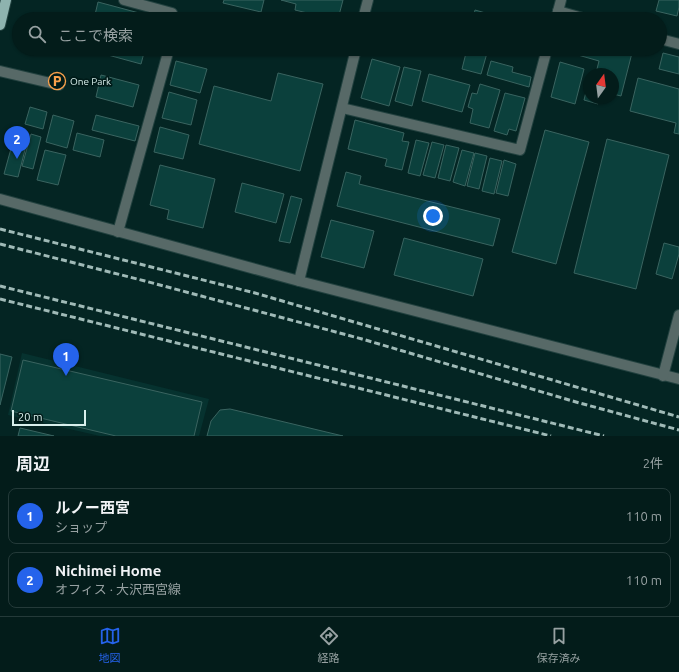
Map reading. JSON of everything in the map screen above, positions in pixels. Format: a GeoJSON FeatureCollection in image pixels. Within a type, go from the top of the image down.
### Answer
{"type":"FeatureCollection","features":[{"type":"Feature","properties":{"kind":"main road"},"geometry":{"type":"LineString","coordinates":[[0,25],[6,0]]}},
{"type":"Feature","properties":{"kind":"street"},"geometry":{"type":"LineString","coordinates":[[124,0],[168,12]]}},
{"type":"Feature","properties":{"kind":"street"},"geometry":{"type":"LineString","coordinates":[[365,12],[368,0]]}},
{"type":"Feature","properties":{"kind":"street"},"geometry":{"type":"LineString","coordinates":[[558,12],[561,0]]}},
{"type":"Feature","properties":{"kind":"street"},"geometry":{"type":"LineString","coordinates":[[667,41],[679,44]]}},
{"type":"Feature","properties":{"kind":"street"},"geometry":{"type":"LineString","coordinates":[[118,232],[166,56]]}},
{"type":"Feature","properties":{"kind":"street"},"geometry":{"type":"LineString","coordinates":[[300,281],[354,56]]}},
{"type":"Feature","properties":{"kind":"street"},"geometry":{"type":"LineString","coordinates":[[342,108],[520,150],[546,56]]}},
{"type":"Feature","properties":{"kind":"street"},"geometry":{"type":"LineString","coordinates":[[0,71],[58,85]]}},
{"type":"Feature","properties":{"kind":"street"},"geometry":{"type":"LineString","coordinates":[[0,199],[300,281],[679,379]]}},
{"type":"Feature","properties":{"kind":"street"},"geometry":{"type":"LineString","coordinates":[[664,376],[679,315]]}},
{"type":"Feature","properties":{"kind":"shaded area"},"geometry":{"type":"Polygon","coordinates":[[[22,353],[209,399],[199,436],[100,436],[8,415],[22,353]]]}},
{"type":"Feature","properties":{"kind":"building"},"geometry":{"type":"Polygon","coordinates":[[[224,0],[264,0],[261,12],[223,3],[224,0]]]}},
{"type":"Feature","properties":{"kind":"building"},"geometry":{"type":"Polygon","coordinates":[[[281,0],[343,0],[340,12],[303,12],[295,10],[296,4],[281,0]]]}},
{"type":"Feature","properties":{"kind":"building"},"geometry":{"type":"Polygon","coordinates":[[[659,0],[679,0],[677,16],[667,14],[667,12],[656,11],[659,0]]]}},
{"type":"Feature","properties":{"kind":"building"},"geometry":{"type":"Polygon","coordinates":[[[98,2],[135,12],[96,12],[98,2]]]}},
{"type":"Feature","properties":{"kind":"building"},"geometry":{"type":"Polygon","coordinates":[[[667,54],[679,57],[679,74],[659,69],[662,56],[667,56],[667,54]]]}},
{"type":"Feature","properties":{"kind":"building"},"geometry":{"type":"Polygon","coordinates":[[[112,56],[143,56],[141,64],[112,56]]]}},
{"type":"Feature","properties":{"kind":"building"},"geometry":{"type":"Polygon","coordinates":[[[465,56],[486,56],[481,74],[462,69],[465,56]]]}},
{"type":"Feature","properties":{"kind":"building"},"geometry":{"type":"Polygon","coordinates":[[[582,56],[631,56],[621,96],[619,96],[619,68],[597,68],[599,61],[582,56]]]}},
{"type":"Feature","properties":{"kind":"building"},"geometry":{"type":"Polygon","coordinates":[[[372,59],[400,67],[389,106],[361,98],[372,59]]]}},
{"type":"Feature","properties":{"kind":"building"},"geometry":{"type":"Polygon","coordinates":[[[176,61],[207,69],[200,93],[170,85],[176,61]]]}},
{"type":"Feature","properties":{"kind":"building"},"geometry":{"type":"Polygon","coordinates":[[[491,61],[513,67],[512,72],[531,77],[529,87],[487,75],[491,61]]]}},
{"type":"Feature","properties":{"kind":"building"},"geometry":{"type":"Polygon","coordinates":[[[560,62],[583,69],[575,104],[551,97],[560,62]]]}},
{"type":"Feature","properties":{"kind":"building"},"geometry":{"type":"Polygon","coordinates":[[[404,67],[421,71],[412,106],[395,101],[404,67]]]}},
{"type":"Feature","properties":{"kind":"building"},"geometry":{"type":"Polygon","coordinates":[[[278,73],[323,84],[300,171],[199,144],[214,86],[271,101],[278,73]]]}},
{"type":"Feature","properties":{"kind":"building"},"geometry":{"type":"Polygon","coordinates":[[[429,74],[470,85],[462,112],[422,101],[429,74]]]}},
{"type":"Feature","properties":{"kind":"building"},"geometry":{"type":"Polygon","coordinates":[[[101,75],[139,85],[133,107],[96,97],[101,75]]]}},
{"type":"Feature","properties":{"kind":"building"},"geometry":{"type":"Polygon","coordinates":[[[638,78],[679,89],[679,134],[674,133],[676,123],[630,111],[638,78]]]}},
{"type":"Feature","properties":{"kind":"building"},"geometry":{"type":"Polygon","coordinates":[[[480,84],[500,90],[489,128],[470,123],[473,109],[468,107],[472,93],[477,94],[480,84]]]}},
{"type":"Feature","properties":{"kind":"building"},"geometry":{"type":"Polygon","coordinates":[[[169,92],[197,100],[191,125],[162,118],[169,92]]]}},
{"type":"Feature","properties":{"kind":"building"},"geometry":{"type":"Polygon","coordinates":[[[505,93],[525,98],[516,131],[509,129],[507,135],[494,131],[505,93]]]}},
{"type":"Feature","properties":{"kind":"building"},"geometry":{"type":"Polygon","coordinates":[[[30,107],[47,112],[43,129],[25,124],[30,107]]]}},
{"type":"Feature","properties":{"kind":"building"},"geometry":{"type":"Polygon","coordinates":[[[53,115],[74,121],[67,148],[46,142],[53,115]]]}},
{"type":"Feature","properties":{"kind":"building"},"geometry":{"type":"Polygon","coordinates":[[[96,115],[139,126],[135,141],[92,130],[96,115]]]}},
{"type":"Feature","properties":{"kind":"building"},"geometry":{"type":"Polygon","coordinates":[[[355,120],[404,133],[402,141],[409,142],[402,170],[385,166],[387,159],[348,149],[355,120]]]}},
{"type":"Feature","properties":{"kind":"building"},"geometry":{"type":"Polygon","coordinates":[[[160,127],[189,135],[183,159],[154,152],[160,127]]]}},
{"type":"Feature","properties":{"kind":"building"},"geometry":{"type":"Polygon","coordinates":[[[545,130],[589,142],[556,264],[512,252],[545,130]]]}},
{"type":"Feature","properties":{"kind":"building"},"geometry":{"type":"Polygon","coordinates":[[[77,133],[104,140],[100,157],[73,150],[77,133]]]}},
{"type":"Feature","properties":{"kind":"building"},"geometry":{"type":"Polygon","coordinates":[[[15,134],[28,138],[18,177],[4,174],[15,134]]]}},
{"type":"Feature","properties":{"kind":"building"},"geometry":{"type":"Polygon","coordinates":[[[31,134],[41,137],[33,169],[22,166],[31,134]]]}},
{"type":"Feature","properties":{"kind":"building"},"geometry":{"type":"Polygon","coordinates":[[[607,139],[669,155],[636,289],[574,273],[607,139]]]}},
{"type":"Feature","properties":{"kind":"building"},"geometry":{"type":"Polygon","coordinates":[[[416,140],[429,143],[420,176],[408,173],[416,140]]]}},
{"type":"Feature","properties":{"kind":"building"},"geometry":{"type":"Polygon","coordinates":[[[432,142],[444,145],[435,178],[423,175],[432,142]]]}},
{"type":"Feature","properties":{"kind":"building"},"geometry":{"type":"Polygon","coordinates":[[[446,145],[459,148],[450,181],[438,178],[446,145]]]}},
{"type":"Feature","properties":{"kind":"building"},"geometry":{"type":"Polygon","coordinates":[[[45,150],[66,155],[58,185],[37,180],[45,150]]]}},
{"type":"Feature","properties":{"kind":"building"},"geometry":{"type":"Polygon","coordinates":[[[462,150],[474,153],[465,186],[453,182],[462,150]]]}},
{"type":"Feature","properties":{"kind":"building"},"geometry":{"type":"Polygon","coordinates":[[[475,153],[487,156],[479,189],[467,186],[475,153]]]}},
{"type":"Feature","properties":{"kind":"building"},"geometry":{"type":"Polygon","coordinates":[[[490,158],[502,161],[494,194],[482,191],[490,158]]]}},
{"type":"Feature","properties":{"kind":"building"},"geometry":{"type":"Polygon","coordinates":[[[504,160],[516,164],[508,196],[496,193],[504,160]]]}},
{"type":"Feature","properties":{"kind":"building"},"geometry":{"type":"Polygon","coordinates":[[[160,165],[215,179],[203,228],[167,219],[169,210],[150,205],[160,165]]]}},
{"type":"Feature","properties":{"kind":"building"},"geometry":{"type":"Polygon","coordinates":[[[346,172],[361,176],[359,184],[500,219],[493,246],[337,206],[346,172]]]}},
{"type":"Feature","properties":{"kind":"building"},"geometry":{"type":"Polygon","coordinates":[[[242,183],[284,194],[276,223],[235,212],[242,183]]]}},
{"type":"Feature","properties":{"kind":"building"},"geometry":{"type":"Polygon","coordinates":[[[291,196],[302,199],[290,243],[279,241],[291,196]]]}},
{"type":"Feature","properties":{"kind":"building"},"geometry":{"type":"Polygon","coordinates":[[[331,220],[374,231],[364,268],[321,257],[331,220]]]}},
{"type":"Feature","properties":{"kind":"building"},"geometry":{"type":"Polygon","coordinates":[[[404,238],[483,259],[473,296],[394,275],[404,238]]]}},
{"type":"Feature","properties":{"kind":"building"},"geometry":{"type":"Polygon","coordinates":[[[664,243],[679,247],[679,254],[672,279],[656,274],[664,243]]]}},
{"type":"Feature","properties":{"kind":"building"},"geometry":{"type":"Polygon","coordinates":[[[0,354],[12,357],[0,405],[0,354]]]}},
{"type":"Feature","properties":{"kind":"building"},"geometry":{"type":"Polygon","coordinates":[[[23,360],[202,402],[194,436],[116,436],[11,411],[23,360]]]}},
{"type":"Feature","properties":{"kind":"building"},"geometry":{"type":"Polygon","coordinates":[[[230,409],[343,436],[207,436],[211,421],[220,410],[230,409]]]}},
{"type":"Feature","properties":{"kind":"building"},"geometry":{"type":"Polygon","coordinates":[[[20,428],[54,436],[18,436],[20,428]]]}},
{"type":"Feature","properties":{"kind":"railway"},"geometry":{"type":"LineString","coordinates":[[0,229],[255,293],[679,417]]}},
{"type":"Feature","properties":{"kind":"railway"},"geometry":{"type":"LineString","coordinates":[[0,244],[362,339],[576,402],[679,430]]}},
{"type":"Feature","properties":{"kind":"railway"},"geometry":{"type":"LineString","coordinates":[[0,286],[604,436]]}},
{"type":"Feature","properties":{"kind":"railway"},"geometry":{"type":"LineString","coordinates":[[0,299],[551,436]]}},
{"type":"Feature","properties":{"kind":"place","name":"One Park"},"geometry":{"type":"Point","coordinates":[57,81]}},
{"type":"Feature","properties":{"kind":"place","name":"Nichimei Home"},"geometry":{"type":"Point","coordinates":[17,159]}},
{"type":"Feature","properties":{"kind":"place","name":"ルノー西宮"},"geometry":{"type":"Point","coordinates":[66,376]}}]}
